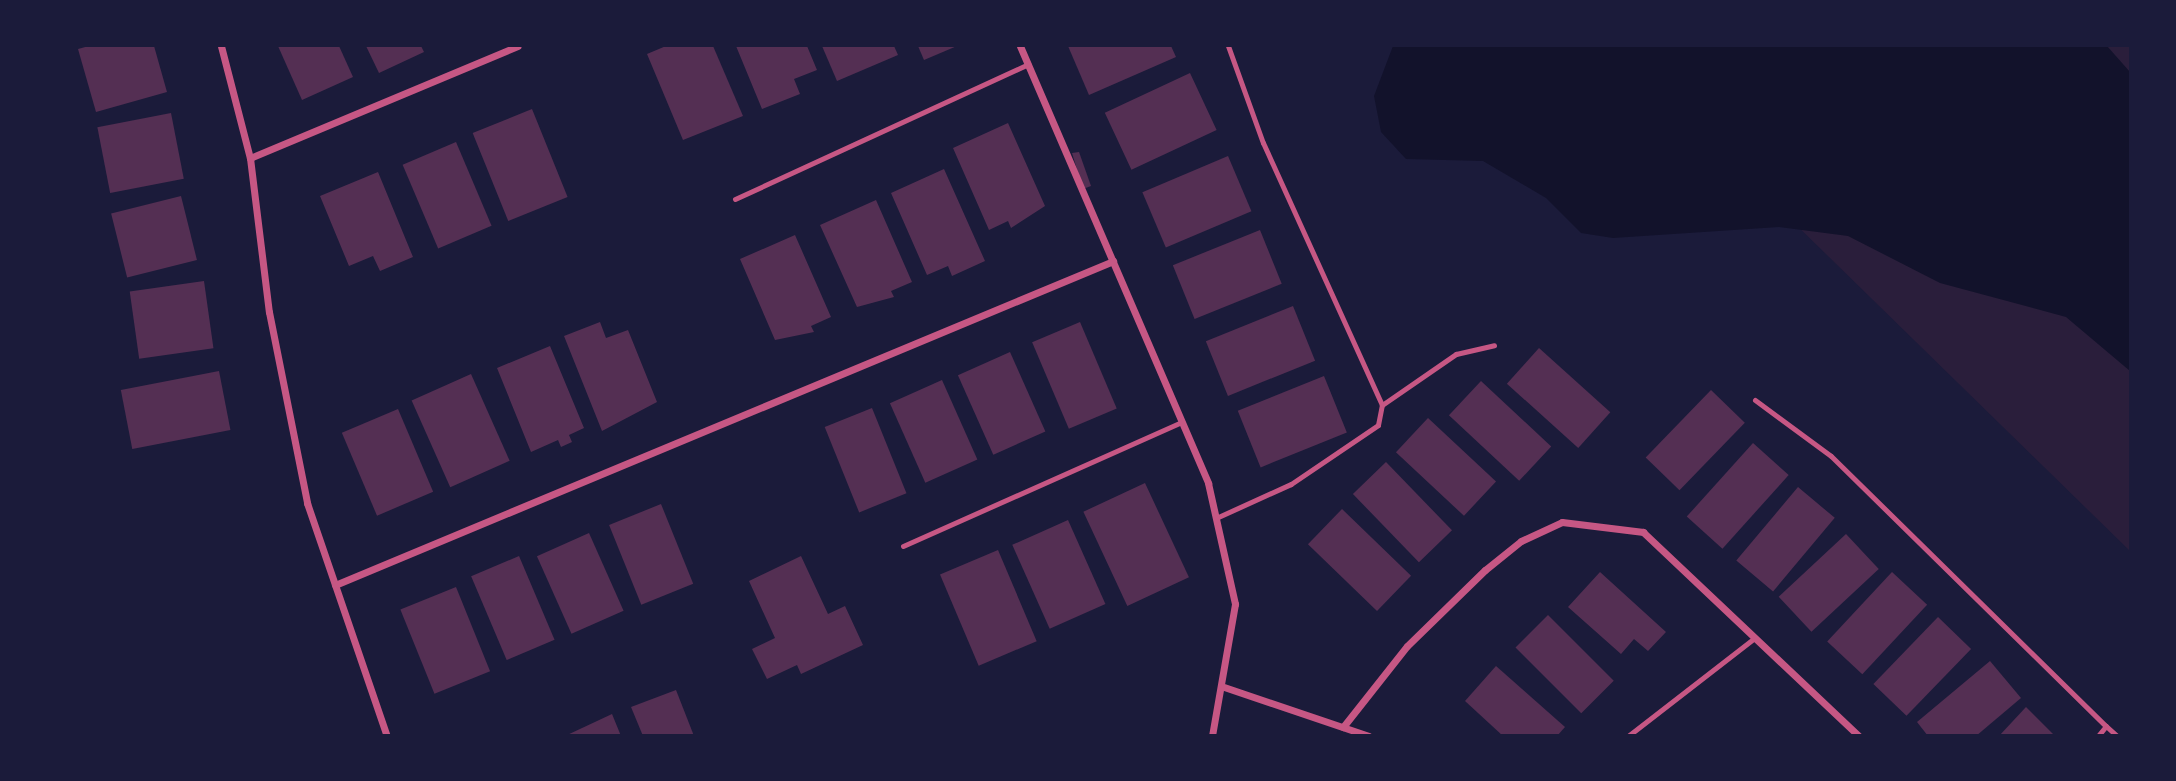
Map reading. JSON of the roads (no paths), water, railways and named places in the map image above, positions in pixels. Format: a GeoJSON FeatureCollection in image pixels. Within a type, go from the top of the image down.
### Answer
{"type":"FeatureCollection","features":[{"type":"Feature","properties":{"kind":"street"},"geometry":{"type":"LineString","coordinates":[[221,46],[250,158],[269,312],[307,503],[387,736]]}},
{"type":"Feature","properties":{"kind":"street"},"geometry":{"type":"LineString","coordinates":[[250,158],[518,46]]}},
{"type":"Feature","properties":{"kind":"street"},"geometry":{"type":"LineString","coordinates":[[1020,46],[1182,422],[1216,518],[1235,604],[1224,687],[1212,736]]}},
{"type":"Feature","properties":{"kind":"street"},"geometry":{"type":"LineString","coordinates":[[335,585],[1113,261]]}},
{"type":"Feature","properties":{"kind":"street"},"geometry":{"type":"LineString","coordinates":[[1343,731],[1407,646],[1485,570],[1521,541],[1562,522],[1643,532],[1753,639],[1859,736]]}},
{"type":"Feature","properties":{"kind":"street"},"geometry":{"type":"LineString","coordinates":[[1224,687],[1343,731],[1369,736]]}},
{"type":"Feature","properties":{"kind":"lane"},"geometry":{"type":"LineString","coordinates":[[1216,518],[1291,484],[1378,425],[1382,405],[1263,143],[1228,46]]}},
{"type":"Feature","properties":{"kind":"lane"},"geometry":{"type":"LineString","coordinates":[[735,199],[1028,64]]}},
{"type":"Feature","properties":{"kind":"lane"},"geometry":{"type":"LineString","coordinates":[[1382,405],[1456,354],[1494,345]]}},
{"type":"Feature","properties":{"kind":"lane"},"geometry":{"type":"LineString","coordinates":[[1755,400],[1831,456],[2117,736]]}},
{"type":"Feature","properties":{"kind":"lane"},"geometry":{"type":"LineString","coordinates":[[903,547],[1182,422]]}},
{"type":"Feature","properties":{"kind":"lane"},"geometry":{"type":"LineString","coordinates":[[1628,736],[1753,639]]}},
{"type":"Feature","properties":{"kind":"lane"},"geometry":{"type":"LineString","coordinates":[[2098,736],[2106,726]]}}]}
